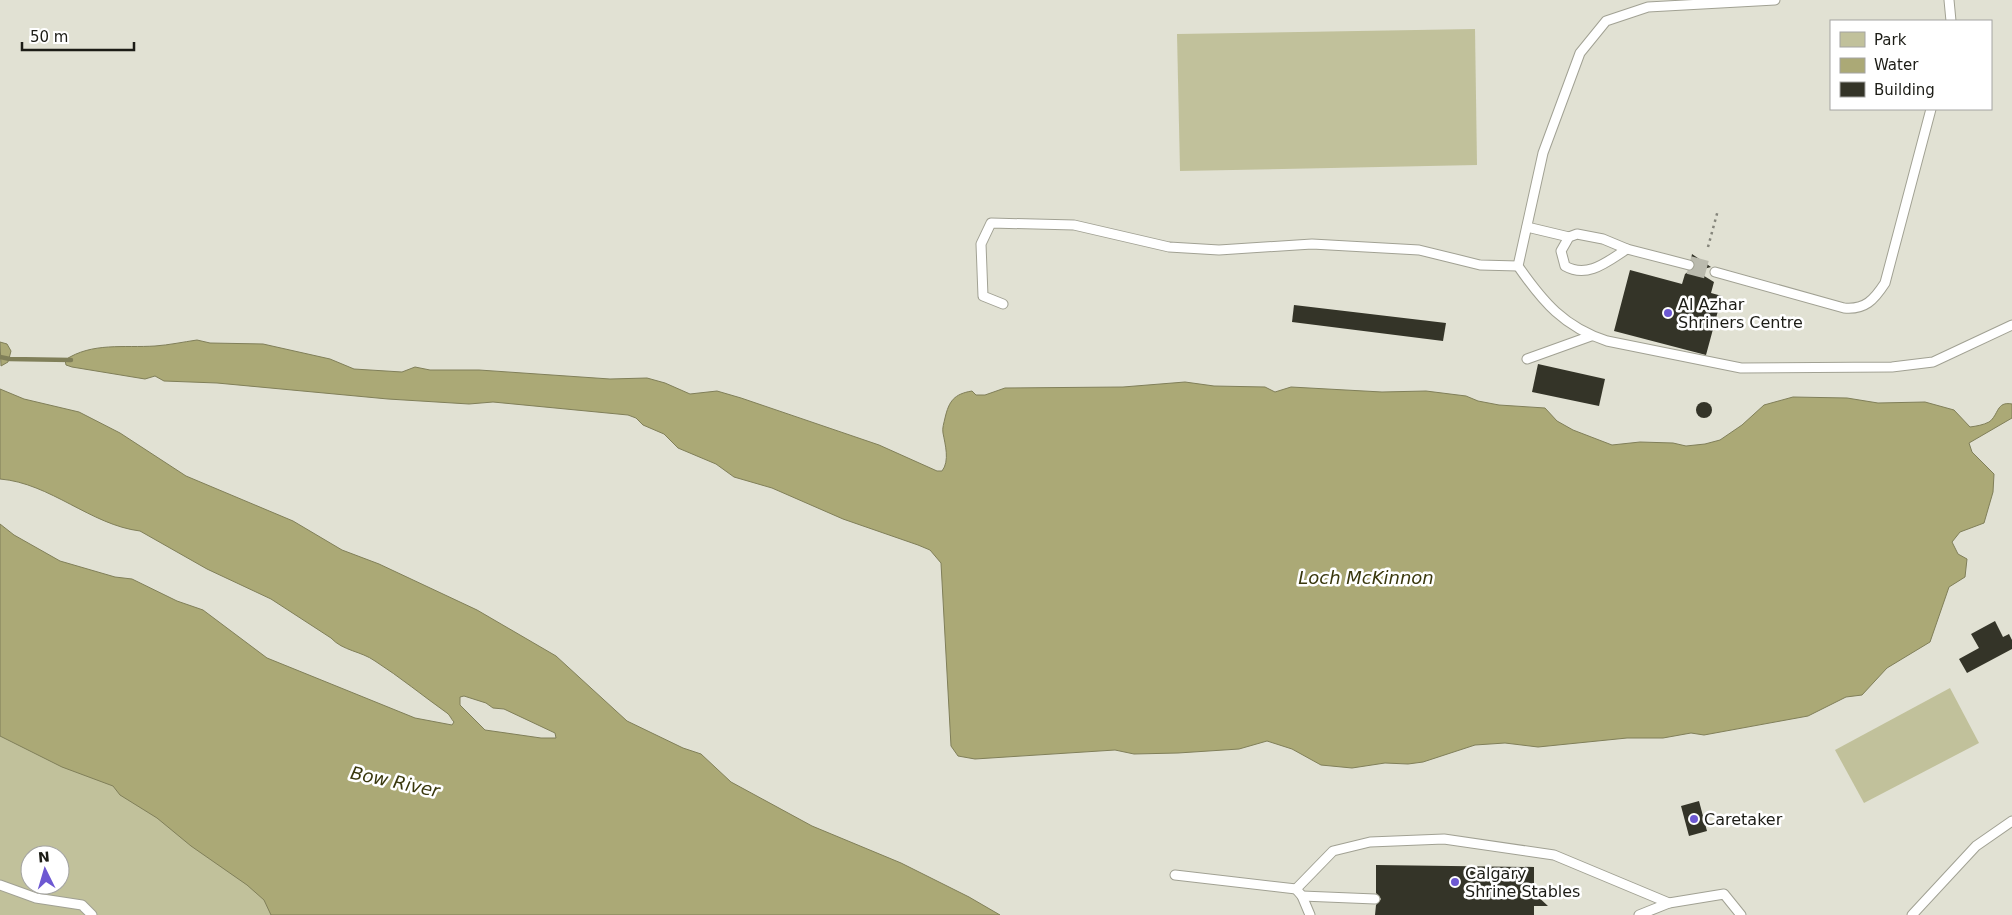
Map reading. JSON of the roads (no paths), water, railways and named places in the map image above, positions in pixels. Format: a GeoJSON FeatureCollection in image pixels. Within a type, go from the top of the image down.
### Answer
{"type":"FeatureCollection","features":[{"type":"Feature","properties":{"kind":"lane"},"geometry":{"type":"LineString","coordinates":[[1775,0],[1648,7],[1606,22],[1580,53],[1543,153],[1518,266],[1540,297],[1564,320],[1591,336],[1607,341],[1742,368],[1841,369],[1933,362],[2012,325]]}},
{"type":"Feature","properties":{"kind":"lane"},"geometry":{"type":"LineString","coordinates":[[1949,0],[1951,20]]}},
{"type":"Feature","properties":{"kind":"lane"},"geometry":{"type":"LineString","coordinates":[[1714,272],[1844,308],[1859,307],[1874,300],[1884,283],[1931,110]]}},
{"type":"Feature","properties":{"kind":"lane"},"geometry":{"type":"LineString","coordinates":[[1003,304],[983,296],[981,244],[991,223],[1074,225],[1168,247],[1219,250],[1312,244],[1418,250],[1480,265],[1518,266]]}},
{"type":"Feature","properties":{"kind":"lane"},"geometry":{"type":"LineString","coordinates":[[1527,227],[1569,237],[1586,234],[1626,249],[1689,265]]}},
{"type":"Feature","properties":{"kind":"lane"},"geometry":{"type":"LineString","coordinates":[[1569,237],[1561,251],[1562,259],[1565,266],[1579,271],[1596,268],[1626,249]]}},
{"type":"Feature","properties":{"kind":"lane"},"geometry":{"type":"LineString","coordinates":[[1527,358],[1591,336]]}},
{"type":"Feature","properties":{"kind":"lane"},"geometry":{"type":"LineString","coordinates":[[1912,915],[1976,846],[2012,820]]}},
{"type":"Feature","properties":{"kind":"lane"},"geometry":{"type":"LineString","coordinates":[[1299,892],[1333,851],[1370,842],[1444,839],[1554,855],[1669,903]]}},
{"type":"Feature","properties":{"kind":"lane"},"geometry":{"type":"LineString","coordinates":[[1175,875],[1299,892],[1375,898]]}},
{"type":"Feature","properties":{"kind":"lane"},"geometry":{"type":"LineString","coordinates":[[0,885],[36,898],[82,905],[92,915]]}},
{"type":"Feature","properties":{"kind":"lane"},"geometry":{"type":"LineString","coordinates":[[1299,892],[1310,915]]}},
{"type":"Feature","properties":{"kind":"lane"},"geometry":{"type":"LineString","coordinates":[[1639,915],[1669,903],[1724,894],[1741,915]]}},
{"type":"Feature","properties":{"kind":"water","name":"Loch McKinnon"},"geometry":{"type":"Polygon","coordinates":[[[197,340],[210,343],[263,344],[330,359],[354,369],[402,372],[415,367],[430,370],[479,370],[610,379],[647,378],[665,383],[690,394],[717,391],[741,398],[879,445],[937,471],[942,471],[946,462],[943,427],[948,407],[953,399],[966,392],[972,391],[976,395],[985,395],[1005,388],[1123,387],[1185,382],[1214,386],[1265,387],[1275,392],[1291,387],[1382,392],[1426,391],[1466,396],[1478,401],[1499,405],[1545,408],[1557,421],[1573,430],[1612,445],[1640,442],[1673,443],[1686,446],[1705,444],[1720,440],[1742,425],[1764,405],[1793,397],[1847,398],[1878,403],[1925,402],[1954,410],[1970,427],[1989,422],[2000,407],[2012,404],[2012,418],[1969,443],[1972,452],[1994,474],[1993,492],[1984,523],[1960,532],[1952,542],[1958,554],[1967,559],[1965,577],[1949,587],[1930,642],[1887,668],[1862,695],[1846,697],[1808,716],[1704,735],[1691,733],[1663,738],[1627,738],[1538,747],[1505,743],[1475,745],[1423,762],[1408,764],[1385,763],[1352,768],[1321,765],[1292,749],[1267,741],[1239,749],[1178,753],[1134,754],[1115,750],[975,759],[958,756],[951,746],[941,563],[930,550],[843,519],[772,488],[734,477],[716,464],[678,448],[664,434],[643,425],[636,418],[628,415],[493,402],[469,404],[388,399],[217,383],[164,381],[155,376],[145,379],[72,367],[66,365],[65,360],[75,354],[97,348],[155,346],[197,340]]]}},
{"type":"Feature","properties":{"kind":"water"},"geometry":{"type":"Polygon","coordinates":[[[0,342],[7,344],[11,351],[8,362],[1,366],[0,342]]]}},
{"type":"Feature","properties":{"kind":"water","name":"Bow River"},"geometry":{"type":"Polygon","coordinates":[[[0,389],[24,399],[79,412],[120,433],[186,476],[293,521],[342,550],[379,564],[477,610],[556,656],[627,721],[683,748],[701,754],[731,782],[812,826],[901,863],[969,897],[1000,915],[271,915],[264,900],[247,885],[191,846],[157,818],[120,795],[113,786],[62,767],[0,736],[0,524],[14,535],[60,561],[115,577],[132,579],[177,601],[203,610],[267,658],[415,718],[452,725],[454,722],[447,713],[384,667],[370,658],[341,646],[271,599],[207,569],[140,531],[104,521],[36,488],[0,479],[0,389]],[[464,696],[460,697],[460,705],[485,730],[541,738],[556,738],[555,733],[504,709],[493,708],[486,703],[464,696]]]}},
{"type":"Feature","properties":{"kind":"waterway"},"geometry":{"type":"LineString","coordinates":[[0,357],[10,359],[71,360]]}},
{"type":"Feature","properties":{"kind":"tunnel"},"geometry":{"type":"LineString","coordinates":[[1689,265],[1715,272]]}},
{"type":"Feature","properties":{"kind":"place","name":"Al Azhar Shriners Centre"},"geometry":{"type":"Point","coordinates":[1668,313]}},
{"type":"Feature","properties":{"kind":"place","name":"Caretaker"},"geometry":{"type":"Point","coordinates":[1694,819]}},
{"type":"Feature","properties":{"kind":"place","name":"Calgary Shrine Stables"},"geometry":{"type":"Point","coordinates":[1455,882]}}]}
